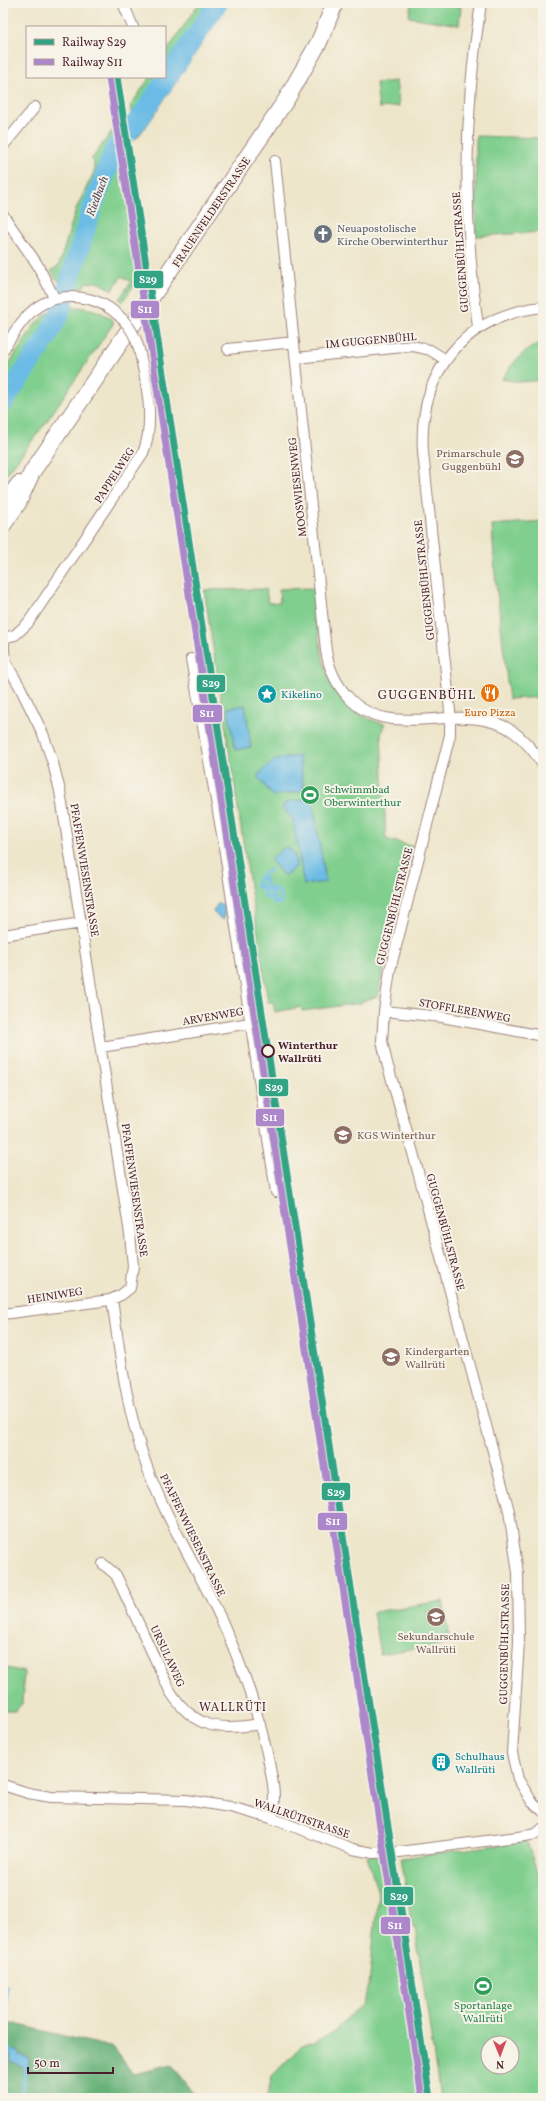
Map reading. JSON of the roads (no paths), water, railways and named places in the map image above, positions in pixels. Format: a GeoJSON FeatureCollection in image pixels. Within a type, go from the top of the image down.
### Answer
{"type":"FeatureCollection","features":[{"type":"Feature","properties":{"kind":"main road","name":"FRAUENFELDERSTRASSE"},"geometry":{"type":"LineString","coordinates":[[3,525],[18,503],[32,472],[286,100],[319,42],[335,3]]}},
{"type":"Feature","properties":{"kind":"main road","name":"FRAUENFELDERSTRASSE"},"geometry":{"type":"LineString","coordinates":[[3,505],[19,484],[32,472]]}},
{"type":"Feature","properties":{"kind":"street"},"geometry":{"type":"LineString","coordinates":[[123,3],[133,26]]}},
{"type":"Feature","properties":{"kind":"street","name":"GUGGENBÜHLSTRASSE"},"geometry":{"type":"LineString","coordinates":[[481,3],[472,64],[468,156],[468,221],[478,327],[458,345],[446,360],[433,382],[428,397],[422,433],[450,718],[449,744],[390,970],[382,1035],[386,1063],[456,1314],[511,1522],[518,1573],[519,1642],[512,1753],[518,1779],[524,1791],[543,1811]]}},
{"type":"Feature","properties":{"kind":"street"},"geometry":{"type":"LineString","coordinates":[[3,146],[35,107]]}},
{"type":"Feature","properties":{"kind":"street","name":"MOOSWIESENWEG"},"geometry":{"type":"LineString","coordinates":[[275,161],[326,651],[331,672],[351,701],[363,710],[377,716],[403,720],[450,718],[485,720],[503,726],[523,740],[543,765]]}},
{"type":"Feature","properties":{"kind":"street"},"geometry":{"type":"LineString","coordinates":[[3,215],[37,264],[58,298]]}},
{"type":"Feature","properties":{"kind":"street","name":"PAPPELWEG"},"geometry":{"type":"LineString","coordinates":[[3,350],[31,311],[43,303],[58,298],[75,297],[97,301],[117,314],[133,333],[140,354],[149,423],[147,443],[143,453],[28,623],[15,635],[4,638]]}},
{"type":"Feature","properties":{"kind":"street"},"geometry":{"type":"LineString","coordinates":[[478,327],[491,320],[510,313],[543,307]]}},
{"type":"Feature","properties":{"kind":"street"},"geometry":{"type":"LineString","coordinates":[[228,349],[294,342]]}},
{"type":"Feature","properties":{"kind":"street","name":"IM GUGGENBÜHL"},"geometry":{"type":"LineString","coordinates":[[296,358],[413,346],[430,350],[446,360]]}},
{"type":"Feature","properties":{"kind":"street"},"geometry":{"type":"LineString","coordinates":[[3,494],[19,484]]}},
{"type":"Feature","properties":{"kind":"street","name":"PFAFFENWIESENSTRASSE"},"geometry":{"type":"LineString","coordinates":[[4,638],[4,659],[35,716],[53,763],[62,803],[82,923],[133,1258],[133,1278],[130,1288],[122,1295],[112,1299],[128,1398],[146,1463],[170,1521],[208,1592],[231,1640],[248,1684],[260,1724],[275,1801],[271,1818]]}},
{"type":"Feature","properties":{"kind":"street","name":"ARVENWEG"},"geometry":{"type":"LineString","coordinates":[[101,1047],[250,1023],[223,840],[191,659]]}},
{"type":"Feature","properties":{"kind":"street"},"geometry":{"type":"LineString","coordinates":[[3,935],[82,923]]}},
{"type":"Feature","properties":{"kind":"street","name":"STOFFLERENWEG"},"geometry":{"type":"LineString","coordinates":[[384,1011],[442,1017],[543,1036]]}},
{"type":"Feature","properties":{"kind":"street"},"geometry":{"type":"LineString","coordinates":[[250,1023],[276,1192]]}},
{"type":"Feature","properties":{"kind":"street","name":"HEINIWEG"},"geometry":{"type":"LineString","coordinates":[[3,1314],[112,1299]]}},
{"type":"Feature","properties":{"kind":"street","name":"URSULAWEG"},"geometry":{"type":"LineString","coordinates":[[103,1564],[116,1575],[170,1691],[183,1708],[198,1719],[214,1726],[226,1728],[260,1724]]}},
{"type":"Feature","properties":{"kind":"street","name":"WALLRÜTISTRASSE"},"geometry":{"type":"LineString","coordinates":[[3,1785],[28,1794],[52,1797],[186,1800],[230,1807],[271,1818],[348,1847],[379,1853],[525,1836],[536,1834],[543,1828]]}},
{"type":"Feature","properties":{"kind":"water"},"geometry":{"type":"Polygon","coordinates":[[[245,705],[251,747],[235,750],[228,708],[245,705]]]}},
{"type":"Feature","properties":{"kind":"water"},"geometry":{"type":"Polygon","coordinates":[[[299,756],[304,791],[273,796],[257,776],[275,760],[299,756]]]}},
{"type":"Feature","properties":{"kind":"water"},"geometry":{"type":"Polygon","coordinates":[[[312,798],[326,882],[304,885],[293,820],[282,807],[287,802],[312,798]]]}},
{"type":"Feature","properties":{"kind":"water"},"geometry":{"type":"Polygon","coordinates":[[[287,846],[295,855],[296,867],[284,876],[270,859],[287,846]]]}},
{"type":"Feature","properties":{"kind":"water"},"geometry":{"type":"Polygon","coordinates":[[[218,903],[225,905],[224,919],[221,919],[213,912],[218,903]]]}},
{"type":"Feature","properties":{"kind":"water"},"geometry":{"type":"Polygon","coordinates":[[[13,2051],[17,2051],[19,2055],[29,2058],[28,2068],[12,2062],[11,2054],[13,2051]]]}},
{"type":"Feature","properties":{"kind":"waterway","name":"Riedbach"},"geometry":{"type":"LineString","coordinates":[[3,403],[48,336],[59,315],[91,211],[114,151],[123,137],[140,118],[218,3]]}},
{"type":"Feature","properties":{"kind":"waterway"},"geometry":{"type":"LineString","coordinates":[[270,870],[261,876],[260,877],[259,879],[258,881],[261,887],[265,887],[266,887],[274,890],[273,896],[272,897],[267,898],[264,894],[264,890],[265,888],[265,886],[266,882],[264,878],[259,877],[256,885],[259,888],[262,889],[264,889],[266,889],[268,889],[270,891],[272,896],[274,903],[276,904],[281,902],[281,896],[277,889]]}},
{"type":"Feature","properties":{"kind":"waterway"},"geometry":{"type":"LineString","coordinates":[[6,1986],[7,2047],[15,2056]]}},
{"type":"Feature","properties":{"kind":"waterway"},"geometry":{"type":"LineString","coordinates":[[21,2098],[26,2068],[24,2065]]}},
{"type":"Feature","properties":{"kind":"rail line","name":"S11"},"geometry":{"type":"LineString","coordinates":[[109,78],[422,2098]]}},
{"type":"Feature","properties":{"kind":"rail line","name":"S29"},"geometry":{"type":"LineString","coordinates":[[117,78],[430,2098]]}},
{"type":"Feature","properties":{"kind":"place","name":"Neuapostolische Kirche Oberwinterthur"},"geometry":{"type":"Point","coordinates":[323,234]}},
{"type":"Feature","properties":{"kind":"place","name":"Primarschule Guggenbühl"},"geometry":{"type":"Point","coordinates":[515,459]}},
{"type":"Feature","properties":{"kind":"place","name":"Euro Pizza"},"geometry":{"type":"Point","coordinates":[490,693]}},
{"type":"Feature","properties":{"kind":"place","name":"Kikelino"},"geometry":{"type":"Point","coordinates":[267,694]}},
{"type":"Feature","properties":{"kind":"place","name":"Schwimmbad Oberwinterthur"},"geometry":{"type":"Point","coordinates":[310,795]}},
{"type":"Feature","properties":{"kind":"place","name":"Winterthur Wallrüti"},"geometry":{"type":"Point","coordinates":[268,1051]}},
{"type":"Feature","properties":{"kind":"place","name":"KGS Winterthur"},"geometry":{"type":"Point","coordinates":[343,1135]}},
{"type":"Feature","properties":{"kind":"place","name":"Kindergarten Wallrüti"},"geometry":{"type":"Point","coordinates":[391,1357]}},
{"type":"Feature","properties":{"kind":"place","name":"Sekundarschule Wallrüti"},"geometry":{"type":"Point","coordinates":[436,1617]}},
{"type":"Feature","properties":{"kind":"place","name":"Schulhaus Wallrüti"},"geometry":{"type":"Point","coordinates":[441,1762]}},
{"type":"Feature","properties":{"kind":"place","name":"Sportanlage Wallrüti"},"geometry":{"type":"Point","coordinates":[483,1986]}},
{"type":"Feature","properties":{"kind":"district","name":"GUGGENBÜHL"},"geometry":{"type":"Point","coordinates":[427,694]}},
{"type":"Feature","properties":{"kind":"district","name":"WALLRÜTI"},"geometry":{"type":"Point","coordinates":[233,1707]}}]}
